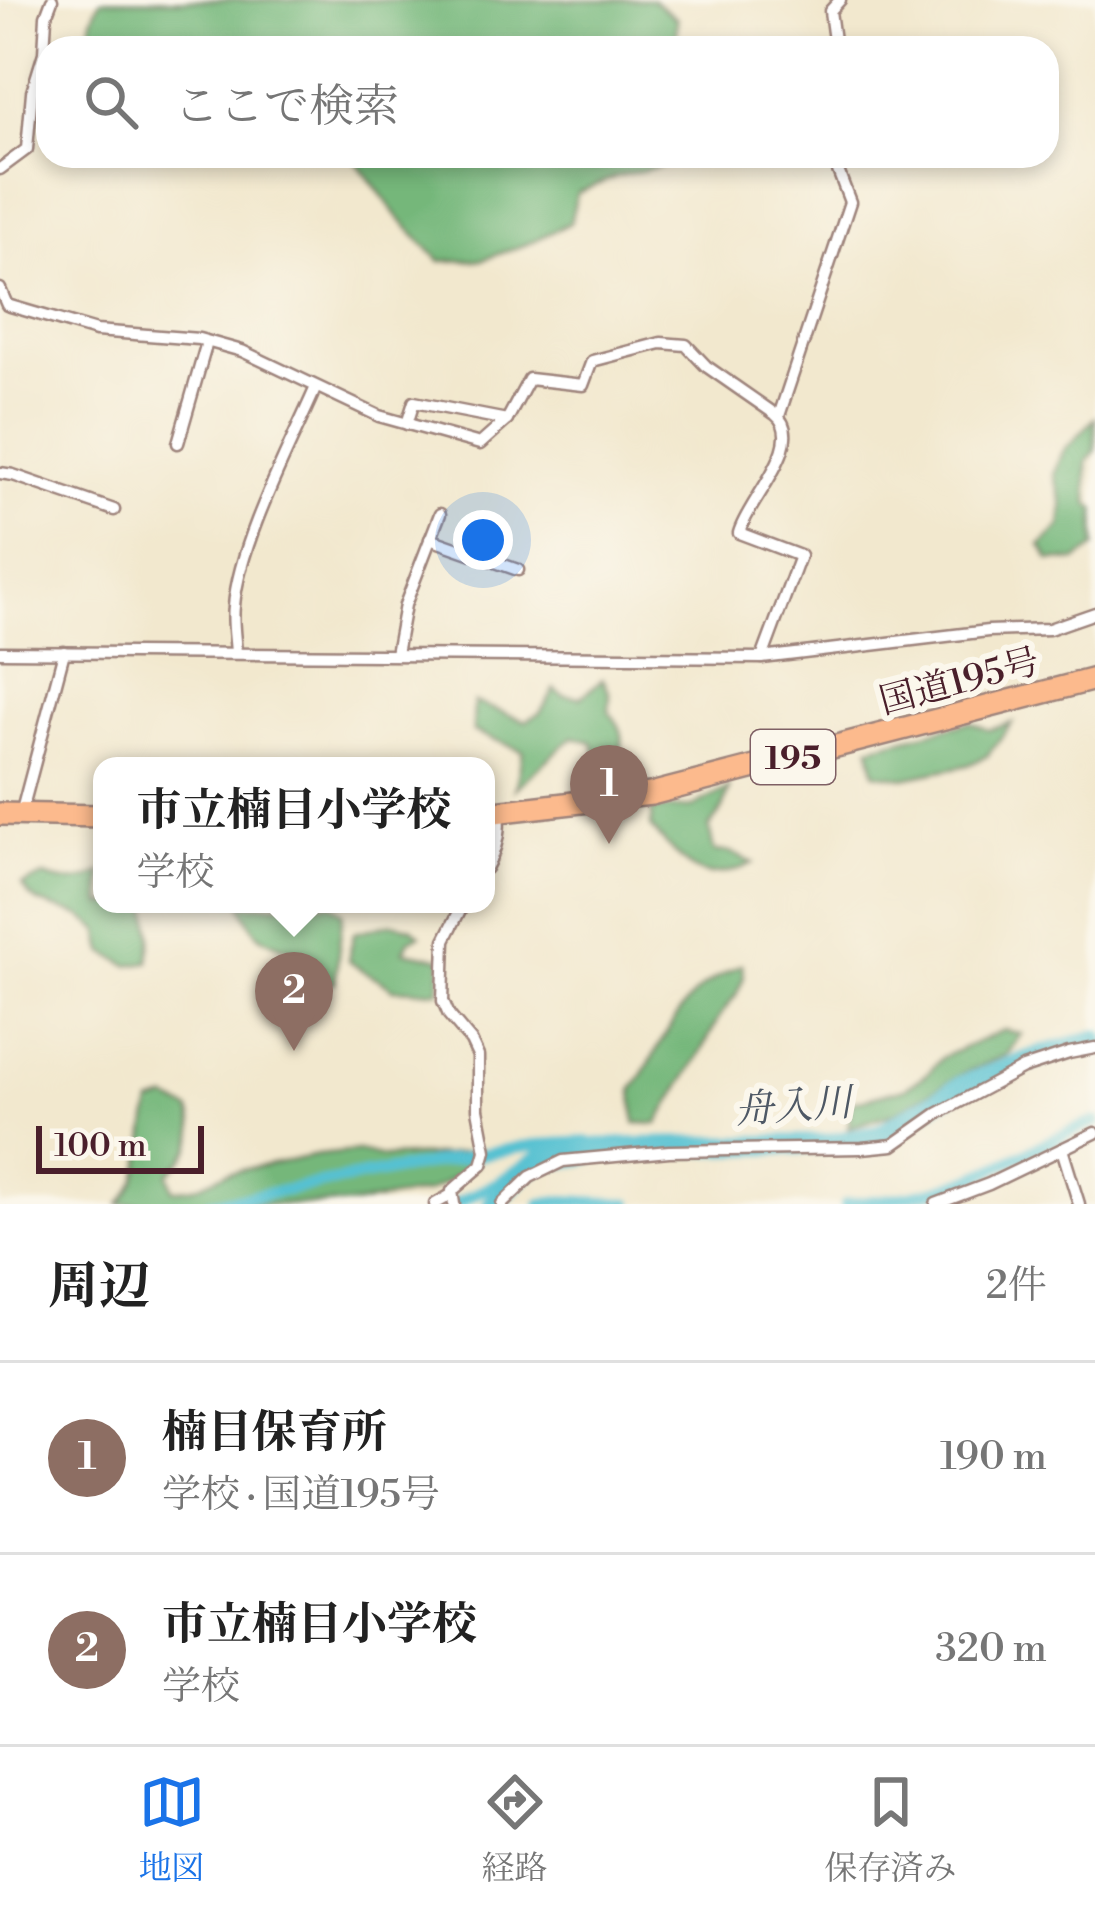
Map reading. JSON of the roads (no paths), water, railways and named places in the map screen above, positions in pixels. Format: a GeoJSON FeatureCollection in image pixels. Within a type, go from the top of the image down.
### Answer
{"type":"FeatureCollection","features":[{"type":"Feature","properties":{"kind":"highway","name":"国道195号"},"geometry":{"type":"LineString","coordinates":[[495,812],[651,794],[1095,679]]}},
{"type":"Feature","properties":{"kind":"highway"},"geometry":{"type":"LineString","coordinates":[[11,814],[93,817]]}},
{"type":"Feature","properties":{"kind":"street"},"geometry":{"type":"LineString","coordinates":[[45,36],[52,0]]}},
{"type":"Feature","properties":{"kind":"street"},"geometry":{"type":"LineString","coordinates":[[833,36],[830,11],[840,0]]}},
{"type":"Feature","properties":{"kind":"street"},"geometry":{"type":"LineString","coordinates":[[0,169],[27,148],[36,79]]}},
{"type":"Feature","properties":{"kind":"street"},"geometry":{"type":"LineString","coordinates":[[778,416],[850,202],[837,168]]}},
{"type":"Feature","properties":{"kind":"street"},"geometry":{"type":"LineString","coordinates":[[0,289],[7,304],[96,331],[242,350],[379,416],[480,444],[507,421],[529,380],[584,385],[592,361],[661,343],[686,345],[706,366],[784,421],[787,443],[744,517],[740,533],[800,556],[762,658]]}},
{"type":"Feature","properties":{"kind":"street"},"geometry":{"type":"LineString","coordinates":[[178,443],[207,342]]}},
{"type":"Feature","properties":{"kind":"street"},"geometry":{"type":"LineString","coordinates":[[236,652],[234,606],[241,568],[316,387]]}},
{"type":"Feature","properties":{"kind":"street"},"geometry":{"type":"LineString","coordinates":[[406,424],[414,402],[507,421]]}},
{"type":"Feature","properties":{"kind":"street"},"geometry":{"type":"LineString","coordinates":[[0,472],[114,510]]}},
{"type":"Feature","properties":{"kind":"street"},"geometry":{"type":"LineString","coordinates":[[396,654],[405,605],[440,514]]}},
{"type":"Feature","properties":{"kind":"street"},"geometry":{"type":"LineString","coordinates":[[430,539],[518,570]]}},
{"type":"Feature","properties":{"kind":"street"},"geometry":{"type":"LineString","coordinates":[[0,652],[762,658],[988,631],[1049,629],[1095,613]]}},
{"type":"Feature","properties":{"kind":"street"},"geometry":{"type":"LineString","coordinates":[[11,814],[64,652]]}},
{"type":"Feature","properties":{"kind":"street"},"geometry":{"type":"LineString","coordinates":[[435,1204],[452,1200],[457,1185],[485,1156],[478,1057],[443,1001],[445,940],[459,913]]}},
{"type":"Feature","properties":{"kind":"street"},"geometry":{"type":"LineString","coordinates":[[502,1204],[530,1177],[563,1161],[669,1151],[893,1144],[937,1114],[1023,1068],[1095,1048]]}},
{"type":"Feature","properties":{"kind":"street"},"geometry":{"type":"LineString","coordinates":[[936,1204],[1095,1133]]}},
{"type":"Feature","properties":{"kind":"street"},"geometry":{"type":"LineString","coordinates":[[1062,1149],[1078,1204]]}},
{"type":"Feature","properties":{"kind":"waterway","name":"舟入川"},"geometry":{"type":"LineString","coordinates":[[493,1204],[539,1163],[597,1148],[827,1144],[880,1134],[963,1085],[1095,1040]]}},
{"type":"Feature","properties":{"kind":"waterway"},"geometry":{"type":"LineString","coordinates":[[846,1204],[960,1183],[1095,1122]]}},
{"type":"Feature","properties":{"kind":"waterway"},"geometry":{"type":"LineString","coordinates":[[209,1204],[534,1145],[587,1142],[597,1148]]}},
{"type":"Feature","properties":{"kind":"waterway"},"geometry":{"type":"LineString","coordinates":[[455,1204],[542,1154],[566,1151]]}},
{"type":"Feature","properties":{"kind":"waterway"},"geometry":{"type":"LineString","coordinates":[[541,1204],[629,1204]]}},
{"type":"Feature","properties":{"kind":"place","name":"楠目保育所"},"geometry":{"type":"Point","coordinates":[609,844]}},
{"type":"Feature","properties":{"kind":"place","name":"市立楠目小学校"},"geometry":{"type":"Point","coordinates":[294,1051]}}]}
